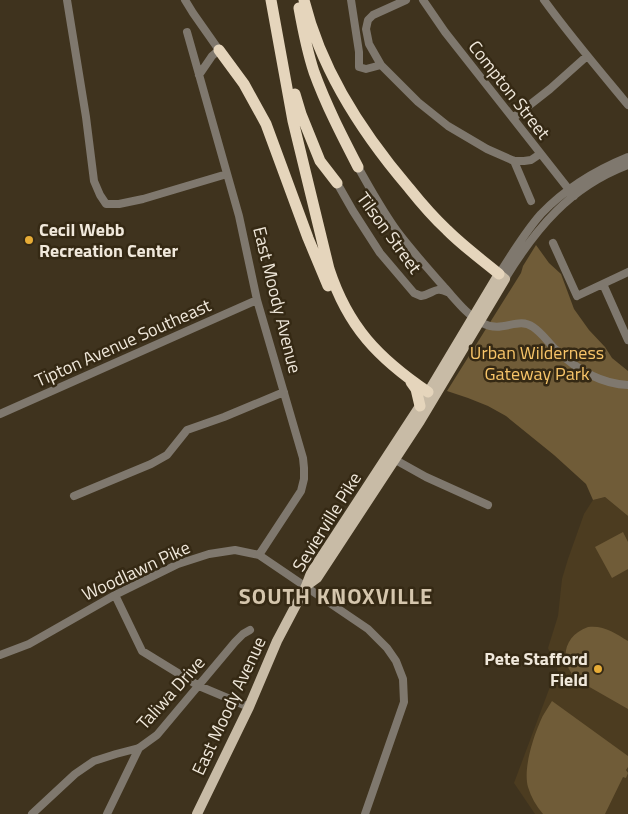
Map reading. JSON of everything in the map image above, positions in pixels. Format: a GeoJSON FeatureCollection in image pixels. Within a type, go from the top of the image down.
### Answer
{"type":"FeatureCollection","features":[{"type":"Feature","properties":{"kind":"highway"},"geometry":{"type":"LineString","coordinates":[[271,0],[293,121],[325,251],[336,288],[349,316]]}},
{"type":"Feature","properties":{"kind":"highway"},"geometry":{"type":"LineString","coordinates":[[298,0],[306,45],[313,70],[330,111],[358,167]]}},
{"type":"Feature","properties":{"kind":"highway"},"geometry":{"type":"LineString","coordinates":[[304,0],[312,29],[331,73],[374,145],[434,218],[502,277]]}},
{"type":"Feature","properties":{"kind":"highway"},"geometry":{"type":"LineString","coordinates":[[274,15],[303,122],[320,161],[337,183]]}},
{"type":"Feature","properties":{"kind":"highway"},"geometry":{"type":"LineString","coordinates":[[218,50],[244,84],[266,124],[320,269],[337,302],[369,343],[392,366],[432,394]]}},
{"type":"Feature","properties":{"kind":"highway"},"geometry":{"type":"LineString","coordinates":[[403,374],[414,385],[420,406]]}},
{"type":"Feature","properties":{"kind":"main road","name":"Sevierville Pike"},"geometry":{"type":"LineString","coordinates":[[306,586],[311,573],[392,458],[453,358],[490,290],[502,277]]}},
{"type":"Feature","properties":{"kind":"main road","name":"Sevierville Pike"},"geometry":{"type":"LineString","coordinates":[[453,358],[488,306],[502,277]]}},
{"type":"Feature","properties":{"kind":"main road","name":"Sevierville Pike"},"geometry":{"type":"LineString","coordinates":[[392,458],[420,406],[432,394]]}},
{"type":"Feature","properties":{"kind":"main road","name":"East Moody Avenue"},"geometry":{"type":"LineString","coordinates":[[197,814],[249,707],[277,641],[306,586]]}},
{"type":"Feature","properties":{"kind":"street"},"geometry":{"type":"LineString","coordinates":[[67,0],[94,180],[100,196],[106,204],[119,204],[143,199],[228,174]]}},
{"type":"Feature","properties":{"kind":"street"},"geometry":{"type":"LineString","coordinates":[[186,0],[192,14],[218,50],[199,76]]}},
{"type":"Feature","properties":{"kind":"street"},"geometry":{"type":"LineString","coordinates":[[351,0],[360,67],[366,68],[381,65]]}},
{"type":"Feature","properties":{"kind":"street"},"geometry":{"type":"LineString","coordinates":[[406,0],[372,15],[368,20],[366,29],[369,44],[381,65],[418,102],[448,126],[487,149],[514,161],[531,160],[540,154]]}},
{"type":"Feature","properties":{"kind":"street","name":"Compton Street"},"geometry":{"type":"LineString","coordinates":[[424,0],[445,32],[571,193]]}},
{"type":"Feature","properties":{"kind":"street"},"geometry":{"type":"LineString","coordinates":[[544,0],[568,34],[628,105]]}},
{"type":"Feature","properties":{"kind":"street","name":"East Moody Avenue"},"geometry":{"type":"LineString","coordinates":[[187,32],[240,216],[257,300],[303,458],[304,480],[297,497],[259,555]]}},
{"type":"Feature","properties":{"kind":"street"},"geometry":{"type":"LineString","coordinates":[[513,118],[550,89],[587,56]]}},
{"type":"Feature","properties":{"kind":"street","name":"Sevierville Pike"},"geometry":{"type":"LineString","coordinates":[[502,277],[528,229],[542,213],[605,168],[628,158]]}},
{"type":"Feature","properties":{"kind":"street"},"geometry":{"type":"LineString","coordinates":[[514,161],[531,201]]}},
{"type":"Feature","properties":{"kind":"street","name":"Sevierville Pike"},"geometry":{"type":"LineString","coordinates":[[571,193],[628,165]]}},
{"type":"Feature","properties":{"kind":"street","name":"Tilson Street"},"geometry":{"type":"LineString","coordinates":[[358,167],[395,228],[449,293],[470,314],[484,324],[496,328],[519,324],[532,326],[570,363],[588,374],[628,385]]}},
{"type":"Feature","properties":{"kind":"street","name":"Tilson Street"},"geometry":{"type":"LineString","coordinates":[[337,183],[353,212],[380,252],[414,293],[419,296],[430,294],[434,290],[449,293]]}},
{"type":"Feature","properties":{"kind":"street"},"geometry":{"type":"LineString","coordinates":[[553,243],[577,296],[628,272]]}},
{"type":"Feature","properties":{"kind":"street"},"geometry":{"type":"LineString","coordinates":[[434,290],[436,285],[435,276]]}},
{"type":"Feature","properties":{"kind":"street"},"geometry":{"type":"LineString","coordinates":[[603,284],[628,340]]}},
{"type":"Feature","properties":{"kind":"street","name":"Tipton Avenue Southeast"},"geometry":{"type":"LineString","coordinates":[[0,414],[257,300]]}},
{"type":"Feature","properties":{"kind":"street"},"geometry":{"type":"LineString","coordinates":[[74,496],[151,464],[167,455],[187,430],[284,392]]}},
{"type":"Feature","properties":{"kind":"street"},"geometry":{"type":"LineString","coordinates":[[392,458],[426,477],[488,506]]}},
{"type":"Feature","properties":{"kind":"street","name":"Woodlawn Pike"},"geometry":{"type":"LineString","coordinates":[[0,655],[29,644],[115,595],[178,564],[209,554],[235,550],[259,555],[368,629],[387,648],[396,661],[403,679],[404,702],[365,814]]}},
{"type":"Feature","properties":{"kind":"street"},"geometry":{"type":"LineString","coordinates":[[115,595],[142,651],[199,686],[249,707]]}},
{"type":"Feature","properties":{"kind":"street","name":"Taliwa Drive"},"geometry":{"type":"LineString","coordinates":[[32,814],[75,774],[94,761],[139,748],[158,735],[235,642],[250,630]]}},
{"type":"Feature","properties":{"kind":"street"},"geometry":{"type":"LineString","coordinates":[[107,814],[139,748]]}},
{"type":"Feature","properties":{"kind":"shaded area"},"geometry":{"type":"Polygon","coordinates":[[[605,497],[628,516],[628,814],[535,814],[514,783],[551,684],[558,671],[548,648],[558,616],[562,579],[568,559],[584,514],[593,500],[605,497]]]}},
{"type":"Feature","properties":{"kind":"green space","name":"Urban Wilderness Gateway Park"},"geometry":{"type":"Polygon","coordinates":[[[536,245],[549,263],[561,274],[574,309],[589,330],[605,347],[612,358],[628,371],[628,516],[605,497],[593,500],[586,484],[506,416],[488,406],[447,391],[521,273],[523,266],[536,245]]]}},
{"type":"Feature","properties":{"kind":"green space"},"geometry":{"type":"Polygon","coordinates":[[[623,532],[628,542],[628,569],[612,578],[595,547],[623,532]]]}},
{"type":"Feature","properties":{"kind":"green space","name":"Pete Stafford Field"},"geometry":{"type":"Polygon","coordinates":[[[588,627],[604,628],[628,641],[628,709],[579,681],[568,667],[566,651],[568,644],[579,631],[588,627]]]}},
{"type":"Feature","properties":{"kind":"green space"},"geometry":{"type":"Polygon","coordinates":[[[552,701],[628,756],[628,767],[626,770],[628,773],[626,778],[623,777],[605,814],[543,814],[532,798],[527,780],[530,754],[534,736],[541,719],[552,701]]]}},
{"type":"Feature","properties":{"kind":"place","name":"Cecil Webb Recreation Center"},"geometry":{"type":"Point","coordinates":[29,240]}},
{"type":"Feature","properties":{"kind":"place","name":"Pete Stafford Field"},"geometry":{"type":"Point","coordinates":[598,669]}},
{"type":"Feature","properties":{"kind":"district","name":"SOUTH KNOXVILLE"},"geometry":{"type":"Point","coordinates":[336,596]}}]}
